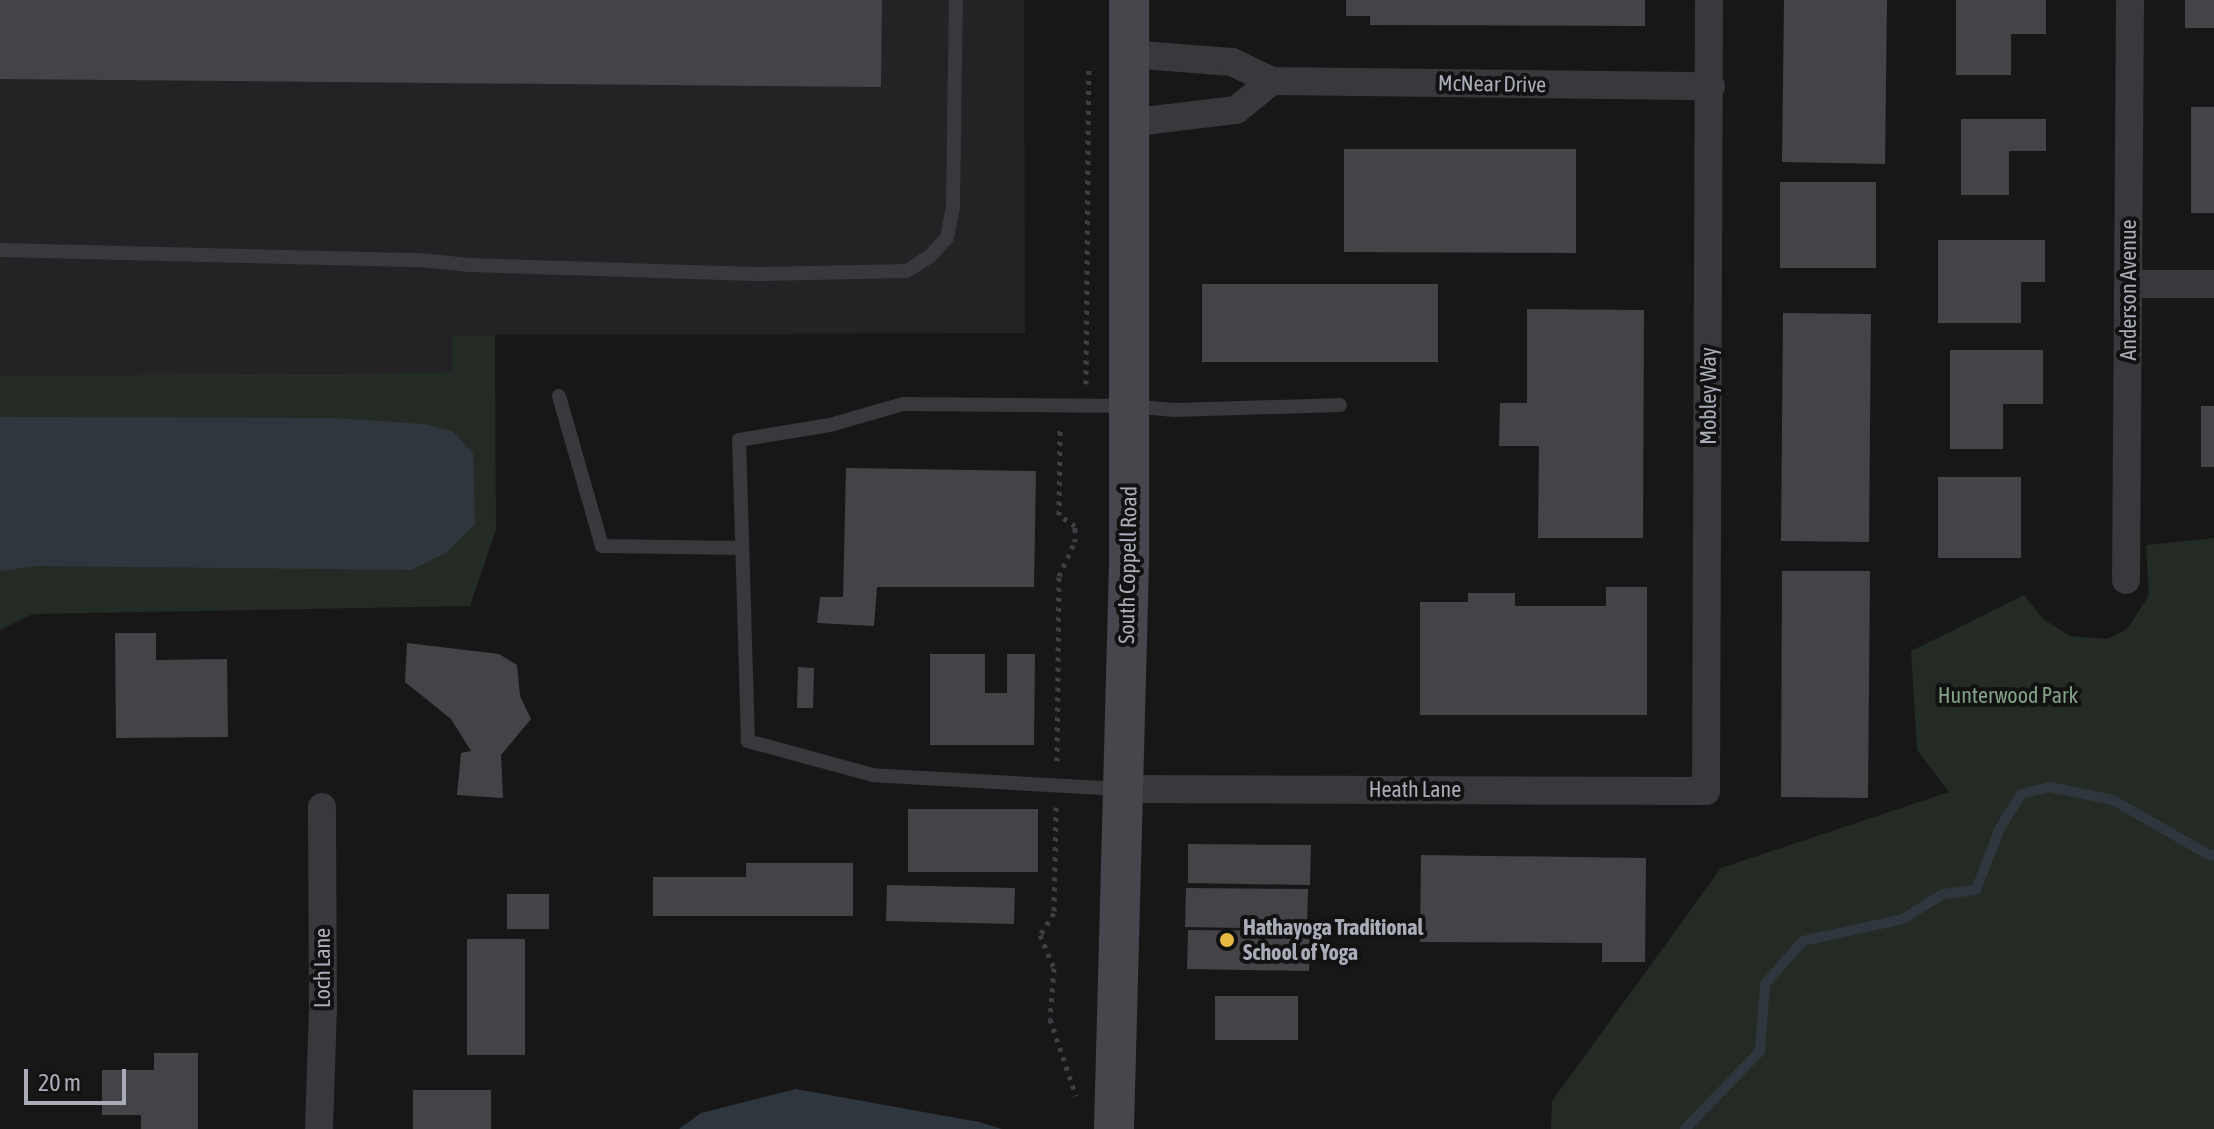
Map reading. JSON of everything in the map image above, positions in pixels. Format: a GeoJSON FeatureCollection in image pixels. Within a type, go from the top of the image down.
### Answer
{"type":"FeatureCollection","features":[{"type":"Feature","properties":{"kind":"street","name":"South Coppell Road"},"geometry":{"type":"LineString","coordinates":[[1114,1129],[1124,789],[1129,406],[1129,0]]}},
{"type":"Feature","properties":{"kind":"street","name":"Mobley Way"},"geometry":{"type":"LineString","coordinates":[[1706,791],[1709,0]]}},
{"type":"Feature","properties":{"kind":"street","name":"Anderson Avenue"},"geometry":{"type":"LineString","coordinates":[[2126,580],[2130,0]]}},
{"type":"Feature","properties":{"kind":"street","name":"McNear Drive"},"geometry":{"type":"LineString","coordinates":[[1128,54],[1232,62],[1272,81],[1711,86]]}},
{"type":"Feature","properties":{"kind":"street"},"geometry":{"type":"LineString","coordinates":[[1128,123],[1236,110],[1272,81]]}},
{"type":"Feature","properties":{"kind":"street"},"geometry":{"type":"LineString","coordinates":[[2130,284],[2214,284]]}},
{"type":"Feature","properties":{"kind":"street","name":"Heath Lane"},"geometry":{"type":"LineString","coordinates":[[1124,789],[1706,791]]}},
{"type":"Feature","properties":{"kind":"street","name":"Loch Lane"},"geometry":{"type":"LineString","coordinates":[[319,1129],[322,807]]}},
{"type":"Feature","properties":{"kind":"lane"},"geometry":{"type":"LineString","coordinates":[[0,250],[421,260],[469,265],[762,274],[907,271],[930,256],[947,238],[953,206],[956,0]]}},
{"type":"Feature","properties":{"kind":"lane"},"geometry":{"type":"LineString","coordinates":[[559,396],[602,546],[742,548]]}},
{"type":"Feature","properties":{"kind":"lane"},"geometry":{"type":"LineString","coordinates":[[1124,789],[873,775],[748,741],[739,440],[830,425],[903,404],[1129,406],[1174,410],[1340,405]]}},
{"type":"Feature","properties":{"kind":"path"},"geometry":{"type":"LineString","coordinates":[[1077,1104],[1073,1081],[1057,1046],[1050,1019],[1054,968],[1040,935],[1054,913],[1059,576],[1075,542],[1075,526],[1059,515],[1060,388],[1086,390],[1089,62]]}},
{"type":"Feature","properties":{"kind":"shaded area"},"geometry":{"type":"Polygon","coordinates":[[[0,0],[1024,0],[1025,333],[453,335],[452,373],[0,375],[0,0]]]}},
{"type":"Feature","properties":{"kind":"shaded area"},"geometry":{"type":"Polygon","coordinates":[[[0,417],[332,418],[424,424],[452,431],[473,453],[475,524],[447,552],[411,570],[35,566],[0,571],[0,417]]]}},
{"type":"Feature","properties":{"kind":"shaded area"},"geometry":{"type":"Polygon","coordinates":[[[796,1089],[979,1122],[1002,1129],[679,1129],[701,1113],[796,1089]]]}},
{"type":"Feature","properties":{"kind":"green space"},"geometry":{"type":"Polygon","coordinates":[[[452,335],[495,335],[496,530],[470,606],[33,614],[0,630],[0,375],[452,373],[452,335]]]}},
{"type":"Feature","properties":{"kind":"green space","name":"Hunterwood Park"},"geometry":{"type":"Polygon","coordinates":[[[2214,538],[2214,1129],[1551,1129],[1552,1101],[1721,868],[1949,792],[1917,750],[1911,651],[2024,595],[2043,619],[2070,636],[2107,639],[2127,629],[2149,595],[2146,545],[2214,538]]]}},
{"type":"Feature","properties":{"kind":"building"},"geometry":{"type":"Polygon","coordinates":[[[0,0],[882,0],[881,87],[0,79],[0,0]]]}},
{"type":"Feature","properties":{"kind":"building"},"geometry":{"type":"Polygon","coordinates":[[[1346,0],[1645,0],[1645,26],[1370,25],[1370,16],[1346,16],[1346,0]]]}},
{"type":"Feature","properties":{"kind":"building"},"geometry":{"type":"Polygon","coordinates":[[[1784,0],[1887,0],[1885,164],[1782,162],[1784,0]]]}},
{"type":"Feature","properties":{"kind":"building"},"geometry":{"type":"Polygon","coordinates":[[[1956,0],[2046,0],[2046,34],[2011,34],[2011,75],[1956,75],[1956,0]]]}},
{"type":"Feature","properties":{"kind":"building"},"geometry":{"type":"Polygon","coordinates":[[[2185,0],[2214,0],[2214,28],[2185,28],[2185,0]]]}},
{"type":"Feature","properties":{"kind":"building"},"geometry":{"type":"Polygon","coordinates":[[[2191,107],[2214,107],[2214,213],[2191,213],[2191,107]]]}},
{"type":"Feature","properties":{"kind":"building"},"geometry":{"type":"Polygon","coordinates":[[[1961,119],[2046,119],[2046,151],[2009,151],[2009,195],[1961,195],[1961,119]]]}},
{"type":"Feature","properties":{"kind":"building"},"geometry":{"type":"Polygon","coordinates":[[[1344,149],[1576,149],[1576,253],[1344,252],[1344,149]]]}},
{"type":"Feature","properties":{"kind":"building"},"geometry":{"type":"Polygon","coordinates":[[[1780,182],[1876,182],[1876,268],[1780,268],[1780,182]]]}},
{"type":"Feature","properties":{"kind":"building"},"geometry":{"type":"Polygon","coordinates":[[[1938,240],[2045,240],[2045,282],[2021,282],[2021,323],[1938,323],[1938,240]]]}},
{"type":"Feature","properties":{"kind":"building"},"geometry":{"type":"Polygon","coordinates":[[[1202,284],[1438,284],[1438,362],[1202,362],[1202,284]]]}},
{"type":"Feature","properties":{"kind":"building"},"geometry":{"type":"Polygon","coordinates":[[[1527,309],[1644,310],[1643,538],[1538,538],[1539,446],[1499,446],[1500,403],[1527,403],[1527,309]]]}},
{"type":"Feature","properties":{"kind":"building"},"geometry":{"type":"Polygon","coordinates":[[[1783,313],[1871,314],[1869,542],[1781,541],[1783,313]]]}},
{"type":"Feature","properties":{"kind":"building"},"geometry":{"type":"Polygon","coordinates":[[[1950,350],[2043,350],[2043,404],[2003,404],[2003,449],[1950,449],[1950,350]]]}},
{"type":"Feature","properties":{"kind":"building"},"geometry":{"type":"Polygon","coordinates":[[[2201,406],[2214,406],[2214,467],[2201,467],[2201,406]]]}},
{"type":"Feature","properties":{"kind":"building"},"geometry":{"type":"Polygon","coordinates":[[[846,468],[1036,471],[1034,587],[877,587],[874,626],[817,623],[820,597],[843,597],[846,468]]]}},
{"type":"Feature","properties":{"kind":"building"},"geometry":{"type":"Polygon","coordinates":[[[1938,477],[2021,477],[2021,558],[1938,558],[1938,477]]]}},
{"type":"Feature","properties":{"kind":"building"},"geometry":{"type":"Polygon","coordinates":[[[1782,571],[1870,571],[1868,798],[1781,797],[1782,571]]]}},
{"type":"Feature","properties":{"kind":"building"},"geometry":{"type":"Polygon","coordinates":[[[1606,587],[1647,587],[1647,715],[1420,715],[1420,602],[1468,602],[1468,593],[1515,593],[1515,606],[1606,606],[1606,587]]]}},
{"type":"Feature","properties":{"kind":"building"},"geometry":{"type":"Polygon","coordinates":[[[115,633],[156,633],[156,660],[227,659],[228,737],[116,738],[115,633]]]}},
{"type":"Feature","properties":{"kind":"building"},"geometry":{"type":"Polygon","coordinates":[[[407,643],[499,654],[517,665],[520,696],[531,719],[501,755],[503,798],[457,795],[461,753],[471,751],[451,719],[405,682],[407,643]]]}},
{"type":"Feature","properties":{"kind":"building"},"geometry":{"type":"Polygon","coordinates":[[[930,654],[985,654],[985,693],[1007,693],[1007,654],[1035,654],[1034,745],[930,745],[930,654]]]}},
{"type":"Feature","properties":{"kind":"building"},"geometry":{"type":"Polygon","coordinates":[[[798,667],[814,668],[813,708],[797,708],[798,667]]]}},
{"type":"Feature","properties":{"kind":"building"},"geometry":{"type":"Polygon","coordinates":[[[908,809],[1038,809],[1038,872],[908,872],[908,809]]]}},
{"type":"Feature","properties":{"kind":"building"},"geometry":{"type":"Polygon","coordinates":[[[1188,844],[1311,845],[1310,885],[1188,883],[1188,844]]]}},
{"type":"Feature","properties":{"kind":"building"},"geometry":{"type":"Polygon","coordinates":[[[1421,855],[1646,858],[1645,962],[1602,962],[1602,943],[1420,942],[1421,855]]]}},
{"type":"Feature","properties":{"kind":"building"},"geometry":{"type":"Polygon","coordinates":[[[746,863],[853,863],[853,916],[653,916],[653,877],[746,877],[746,863]]]}},
{"type":"Feature","properties":{"kind":"building"},"geometry":{"type":"Polygon","coordinates":[[[887,885],[1015,888],[1014,924],[886,921],[887,885]]]}},
{"type":"Feature","properties":{"kind":"building"},"geometry":{"type":"Polygon","coordinates":[[[1186,888],[1308,889],[1307,929],[1185,927],[1186,888]]]}},
{"type":"Feature","properties":{"kind":"building"},"geometry":{"type":"Polygon","coordinates":[[[507,894],[549,894],[549,929],[507,929],[507,894]]]}},
{"type":"Feature","properties":{"kind":"building"},"geometry":{"type":"Polygon","coordinates":[[[1188,930],[1310,931],[1309,971],[1187,969],[1188,930]]]}},
{"type":"Feature","properties":{"kind":"building"},"geometry":{"type":"Polygon","coordinates":[[[467,939],[525,939],[525,1055],[467,1055],[467,939]]]}},
{"type":"Feature","properties":{"kind":"building"},"geometry":{"type":"Polygon","coordinates":[[[1215,996],[1298,996],[1298,1040],[1215,1040],[1215,996]]]}},
{"type":"Feature","properties":{"kind":"building"},"geometry":{"type":"Polygon","coordinates":[[[154,1053],[198,1053],[198,1129],[141,1129],[141,1115],[102,1115],[102,1070],[154,1070],[154,1053]]]}},
{"type":"Feature","properties":{"kind":"building"},"geometry":{"type":"Polygon","coordinates":[[[413,1090],[491,1090],[491,1129],[413,1129],[413,1090]]]}},
{"type":"Feature","properties":{"kind":"waterway"},"geometry":{"type":"LineString","coordinates":[[1685,1129],[1760,1051],[1765,984],[1803,941],[1903,919],[1943,894],[1976,890],[2000,828],[2021,794],[2050,787],[2113,800],[2214,855]]}},
{"type":"Feature","properties":{"kind":"place","name":"Hathayoga Traditional School of Yoga"},"geometry":{"type":"Point","coordinates":[1227,940]}}]}
